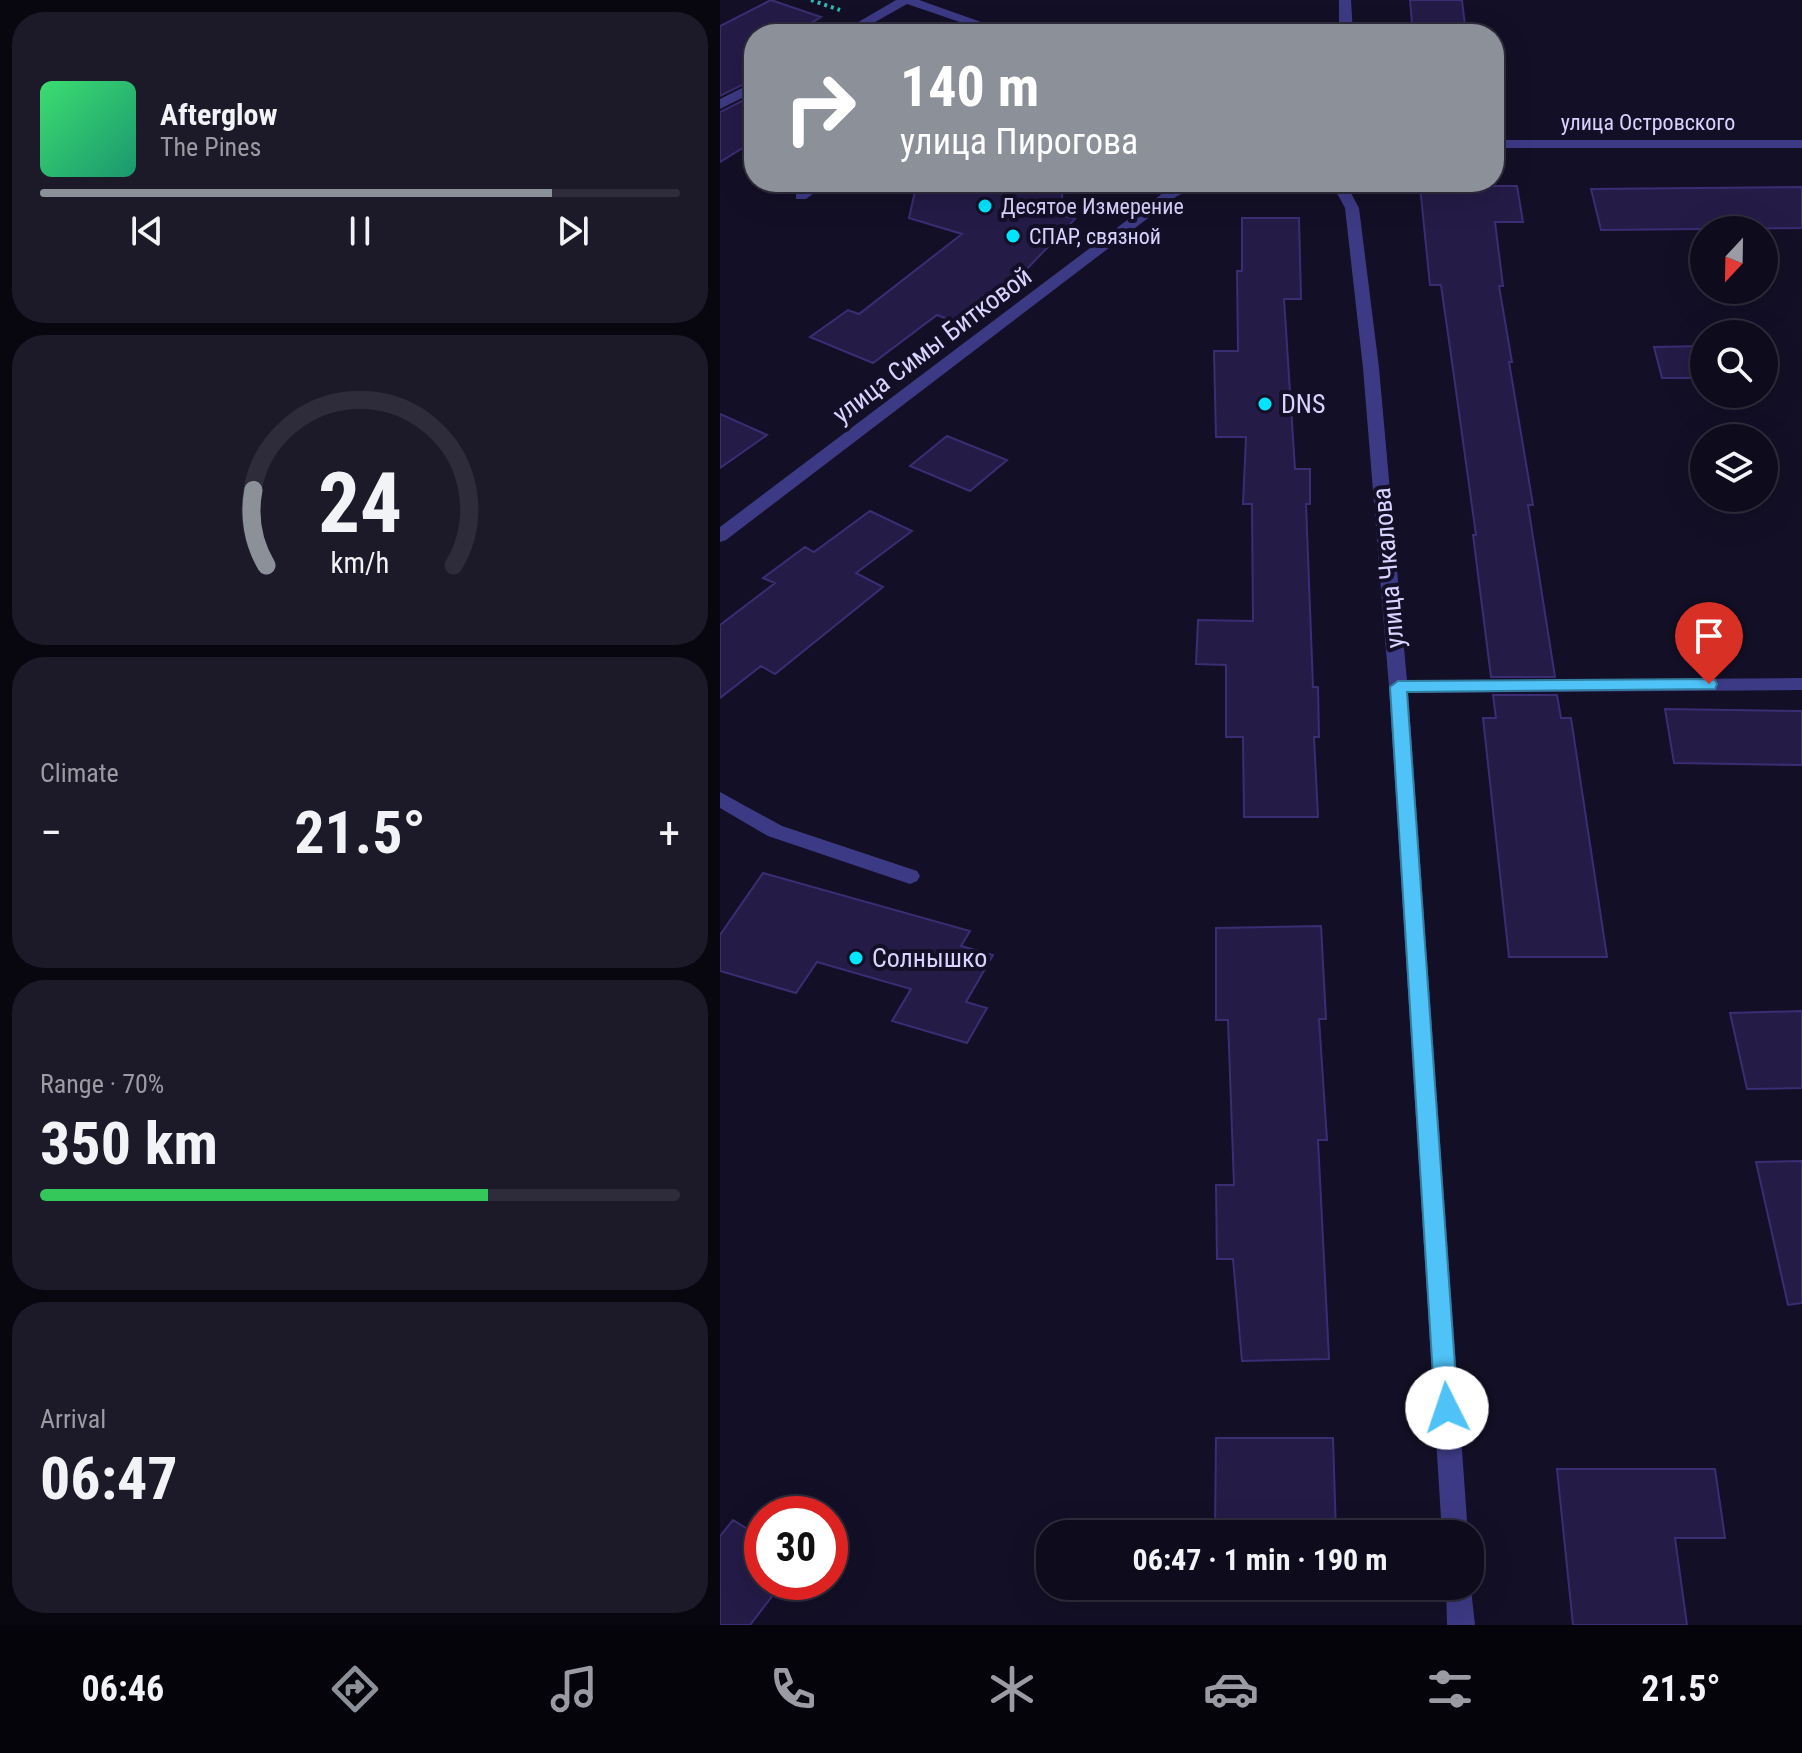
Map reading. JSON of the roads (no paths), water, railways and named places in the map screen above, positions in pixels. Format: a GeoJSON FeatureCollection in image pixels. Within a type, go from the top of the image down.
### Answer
{"type":"FeatureCollection","features":[{"type":"Feature","properties":{"kind":"street"},"geometry":{"type":"LineString","coordinates":[[863,24],[905,0],[978,24]]}},
{"type":"Feature","properties":{"kind":"street"},"geometry":{"type":"LineString","coordinates":[[1345,0],[1346,24]]}},
{"type":"Feature","properties":{"kind":"street"},"geometry":{"type":"LineString","coordinates":[[720,105],[744,92]]}},
{"type":"Feature","properties":{"kind":"street","name":"улица Островского"},"geometry":{"type":"LineString","coordinates":[[1504,144],[1802,144]]}},
{"type":"Feature","properties":{"kind":"street"},"geometry":{"type":"LineString","coordinates":[[801,196],[807,192]]}},
{"type":"Feature","properties":{"kind":"street","name":"улица Симы Битковой"},"geometry":{"type":"LineString","coordinates":[[720,536],[1171,192]]}},
{"type":"Feature","properties":{"kind":"street","name":"улица Чкалова"},"geometry":{"type":"LineString","coordinates":[[1343,192],[1352,208],[1371,368],[1398,687],[1454,1520]]}},
{"type":"Feature","properties":{"kind":"street"},"geometry":{"type":"LineString","coordinates":[[1398,687],[1802,684]]}},
{"type":"Feature","properties":{"kind":"street"},"geometry":{"type":"LineString","coordinates":[[720,799],[775,831],[910,876]]}},
{"type":"Feature","properties":{"kind":"street"},"geometry":{"type":"LineString","coordinates":[[1460,1600],[1461,1625]]}},
{"type":"Feature","properties":{"kind":"place","name":"Десятое Измерение"},"geometry":{"type":"Point","coordinates":[985,206]}},
{"type":"Feature","properties":{"kind":"place","name":"СПАР, связной"},"geometry":{"type":"Point","coordinates":[1013,236]}},
{"type":"Feature","properties":{"kind":"place","name":"DNS"},"geometry":{"type":"Point","coordinates":[1265,404]}},
{"type":"Feature","properties":{"kind":"place","name":"Солнышко"},"geometry":{"type":"Point","coordinates":[856,958]}}]}
